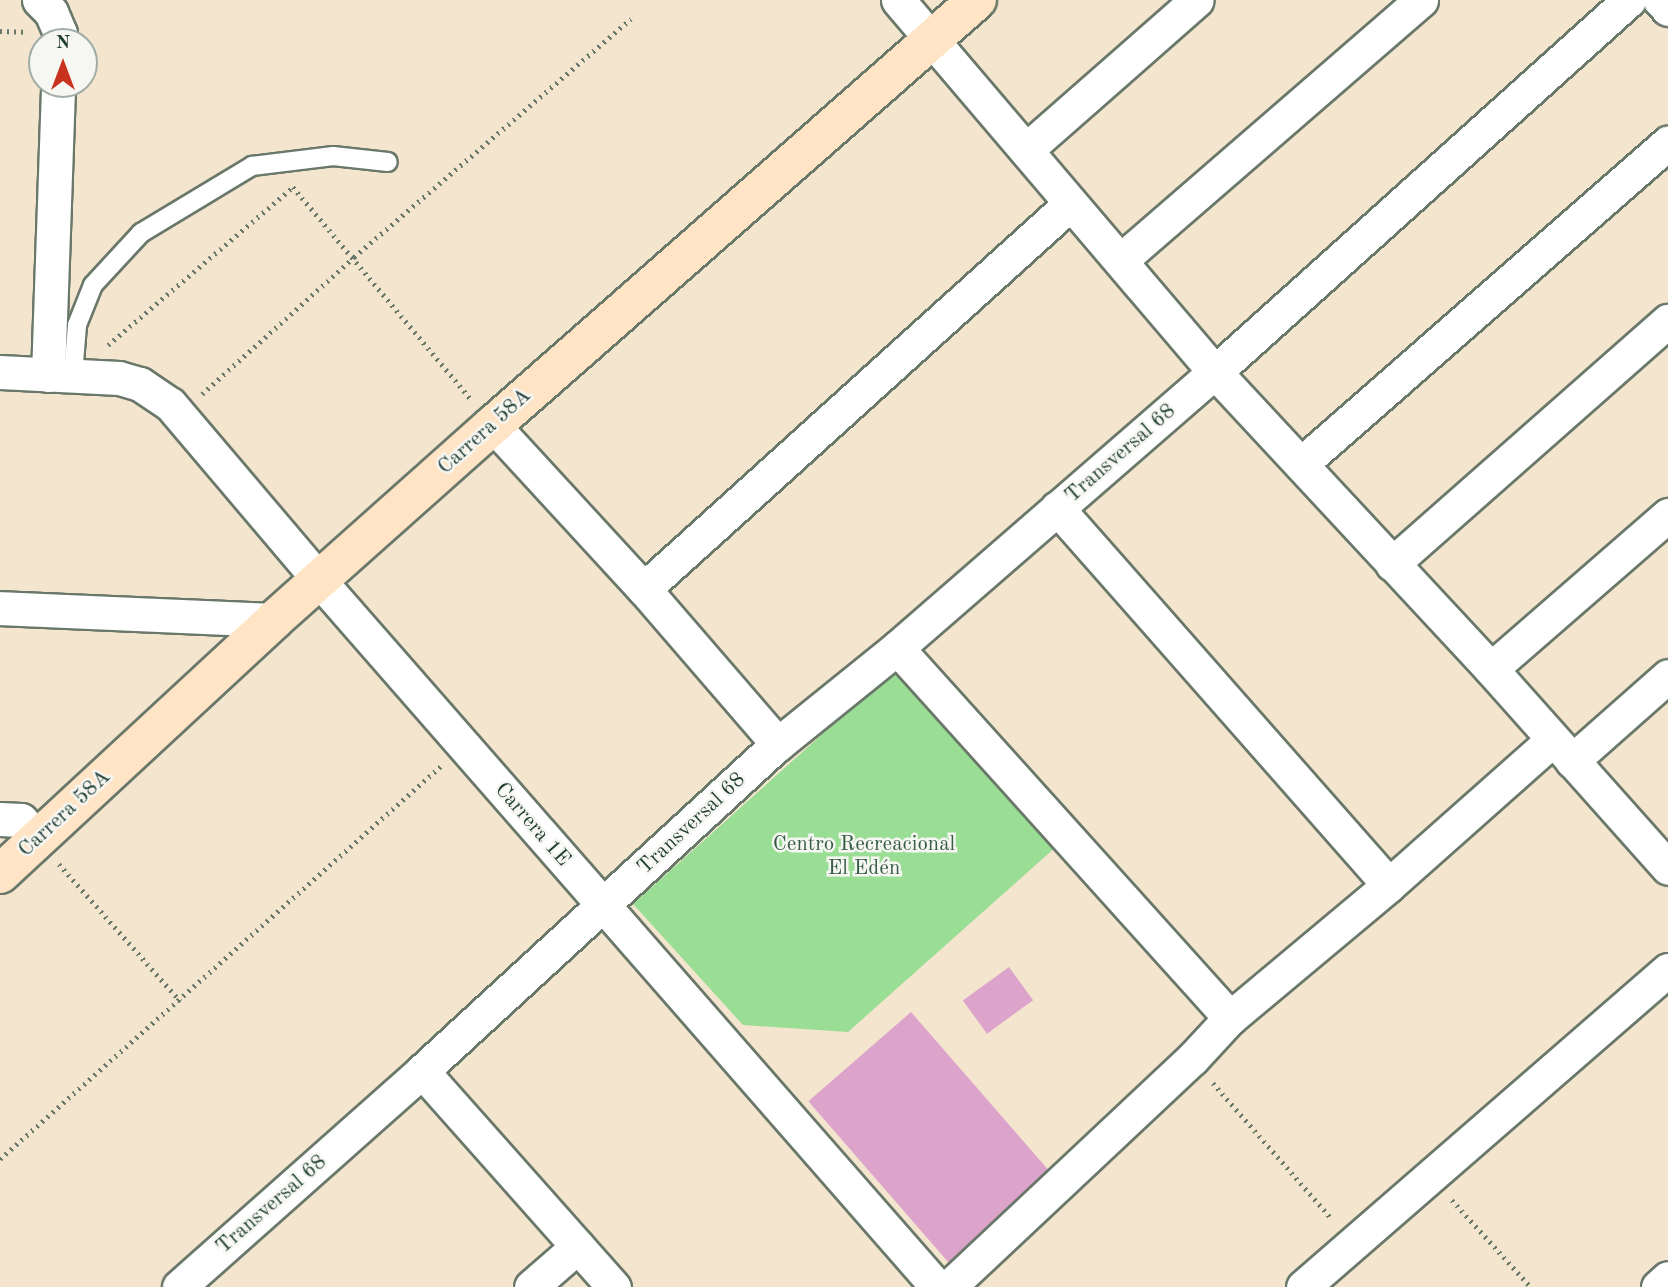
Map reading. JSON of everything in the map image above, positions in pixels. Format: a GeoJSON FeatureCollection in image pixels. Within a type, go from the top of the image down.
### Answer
{"type":"FeatureCollection","features":[{"type":"Feature","properties":{"kind":"street"},"geometry":{"type":"LineString","coordinates":[[39,0],[51,12],[58,28]]}},
{"type":"Feature","properties":{"kind":"street"},"geometry":{"type":"LineString","coordinates":[[898,0],[1215,372],[1490,669],[1668,868]]}},
{"type":"Feature","properties":{"kind":"street","name":"Carrera 58A"},"geometry":{"type":"LineString","coordinates":[[0,874],[274,620],[977,0]]}},
{"type":"Feature","properties":{"kind":"street"},"geometry":{"type":"LineString","coordinates":[[1026,150],[1197,0]]}},
{"type":"Feature","properties":{"kind":"street"},"geometry":{"type":"LineString","coordinates":[[1121,260],[1421,0]]}},
{"type":"Feature","properties":{"kind":"street","name":"Transversal 68"},"geometry":{"type":"LineString","coordinates":[[178,1287],[422,1071],[779,744],[897,648],[1215,372],[1629,0]]}},
{"type":"Feature","properties":{"kind":"street"},"geometry":{"type":"LineString","coordinates":[[1660,0],[1668,9]]}},
{"type":"Feature","properties":{"kind":"street"},"geometry":{"type":"LineString","coordinates":[[58,98],[60,375]]}},
{"type":"Feature","properties":{"kind":"street"},"geometry":{"type":"LineString","coordinates":[[1301,464],[1668,143]]}},
{"type":"Feature","properties":{"kind":"street"},"geometry":{"type":"LineString","coordinates":[[644,589],[1070,204]]}},
{"type":"Feature","properties":{"kind":"street"},"geometry":{"type":"LineString","coordinates":[[1392,564],[1668,321]]}},
{"type":"Feature","properties":{"kind":"street","name":"Carrera 1E"},"geometry":{"type":"LineString","coordinates":[[0,372],[119,379],[140,384],[170,404],[603,907],[937,1287]]}},
{"type":"Feature","properties":{"kind":"street"},"geometry":{"type":"LineString","coordinates":[[493,425],[644,589],[779,744]]}},
{"type":"Feature","properties":{"kind":"street"},"geometry":{"type":"LineString","coordinates":[[1058,508],[1389,885]]}},
{"type":"Feature","properties":{"kind":"street"},"geometry":{"type":"LineString","coordinates":[[1490,669],[1668,515]]}},
{"type":"Feature","properties":{"kind":"street"},"geometry":{"type":"LineString","coordinates":[[0,608],[274,620]]}},
{"type":"Feature","properties":{"kind":"street"},"geometry":{"type":"LineString","coordinates":[[897,648],[1230,1018]]}},
{"type":"Feature","properties":{"kind":"street"},"geometry":{"type":"LineString","coordinates":[[949,1287],[1192,1059],[1230,1018],[1389,885],[1561,751],[1668,676]]}},
{"type":"Feature","properties":{"kind":"street"},"geometry":{"type":"LineString","coordinates":[[0,819],[21,820],[39,839]]}},
{"type":"Feature","properties":{"kind":"street"},"geometry":{"type":"LineString","coordinates":[[1304,1287],[1668,970]]}},
{"type":"Feature","properties":{"kind":"street"},"geometry":{"type":"LineString","coordinates":[[422,1071],[614,1287]]}},
{"type":"Feature","properties":{"kind":"street"},"geometry":{"type":"LineString","coordinates":[[531,1287],[578,1246]]}},
{"type":"Feature","properties":{"kind":"street"},"geometry":{"type":"LineString","coordinates":[[1658,1287],[1668,1278]]}},
{"type":"Feature","properties":{"kind":"lane"},"geometry":{"type":"LineString","coordinates":[[60,375],[93,285],[141,233],[252,166],[332,156],[388,162]]}},
{"type":"Feature","properties":{"kind":"path"},"geometry":{"type":"LineString","coordinates":[[178,414],[354,257],[631,19]]}},
{"type":"Feature","properties":{"kind":"path"},"geometry":{"type":"LineString","coordinates":[[60,375],[292,187],[354,257],[493,425]]}},
{"type":"Feature","properties":{"kind":"path"},"geometry":{"type":"LineString","coordinates":[[0,1159],[464,746]]}},
{"type":"Feature","properties":{"kind":"path"},"geometry":{"type":"LineString","coordinates":[[39,839],[180,1001]]}},
{"type":"Feature","properties":{"kind":"path"},"geometry":{"type":"LineString","coordinates":[[1192,1059],[1353,1244]]}},
{"type":"Feature","properties":{"kind":"path"},"geometry":{"type":"LineString","coordinates":[[1430,1176],[1531,1287]]}},
{"type":"Feature","properties":{"kind":"green space","name":"Centro Recreacional El Edén"},"geometry":{"type":"Polygon","coordinates":[[[896,668],[1057,846],[848,1032],[743,1025],[633,904],[896,668]]]}},
{"type":"Feature","properties":{"kind":"building"},"geometry":{"type":"Polygon","coordinates":[[[1009,967],[1033,1000],[987,1034],[963,1001],[1009,967]]]}},
{"type":"Feature","properties":{"kind":"building"},"geometry":{"type":"Polygon","coordinates":[[[911,1012],[1054,1177],[951,1266],[808,1101],[911,1012]]]}}]}
